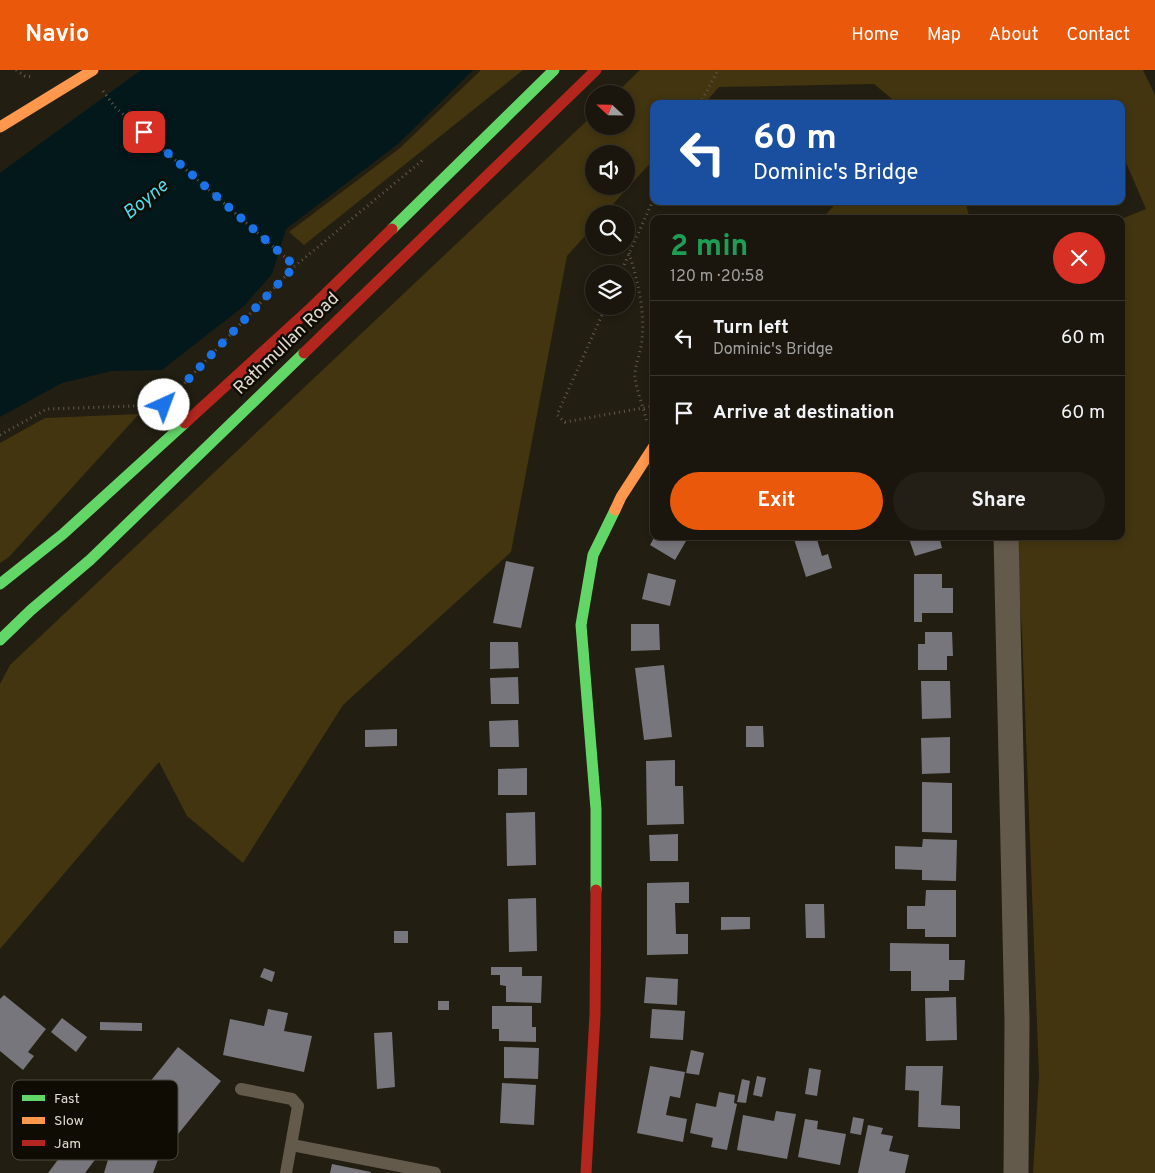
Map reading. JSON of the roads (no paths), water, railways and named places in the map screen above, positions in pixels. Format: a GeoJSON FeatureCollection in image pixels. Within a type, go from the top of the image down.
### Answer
{"type":"FeatureCollection","features":[{"type":"Feature","properties":{"kind":"main road","name":"Rathmullan Road"},"geometry":{"type":"LineString","coordinates":[[0,584],[63,534],[312,307],[554,70]]}},
{"type":"Feature","properties":{"kind":"main road","name":"Rathmullan Road"},"geometry":{"type":"LineString","coordinates":[[0,640],[90,560],[596,70]]}},
{"type":"Feature","properties":{"kind":"main road"},"geometry":{"type":"LineString","coordinates":[[0,127],[80,73]]}},
{"type":"Feature","properties":{"kind":"main road"},"geometry":{"type":"LineString","coordinates":[[590,1172],[595,1015],[596,809],[581,626],[593,555],[621,497],[650,452]]}},
{"type":"Feature","properties":{"kind":"street"},"geometry":{"type":"LineString","coordinates":[[1006,540],[1017,1021],[1016,1173]]}},
{"type":"Feature","properties":{"kind":"lane"},"geometry":{"type":"LineString","coordinates":[[241,1089],[292,1099],[298,1106],[286,1173]]}},
{"type":"Feature","properties":{"kind":"lane"},"geometry":{"type":"LineString","coordinates":[[292,1145],[435,1173]]}},
{"type":"Feature","properties":{"kind":"water","name":"Boyne"},"geometry":{"type":"Polygon","coordinates":[[[141,70],[473,70],[398,144],[286,229],[272,274],[244,306],[162,370],[111,371],[62,383],[0,417],[0,173],[141,70]]]}}]}
